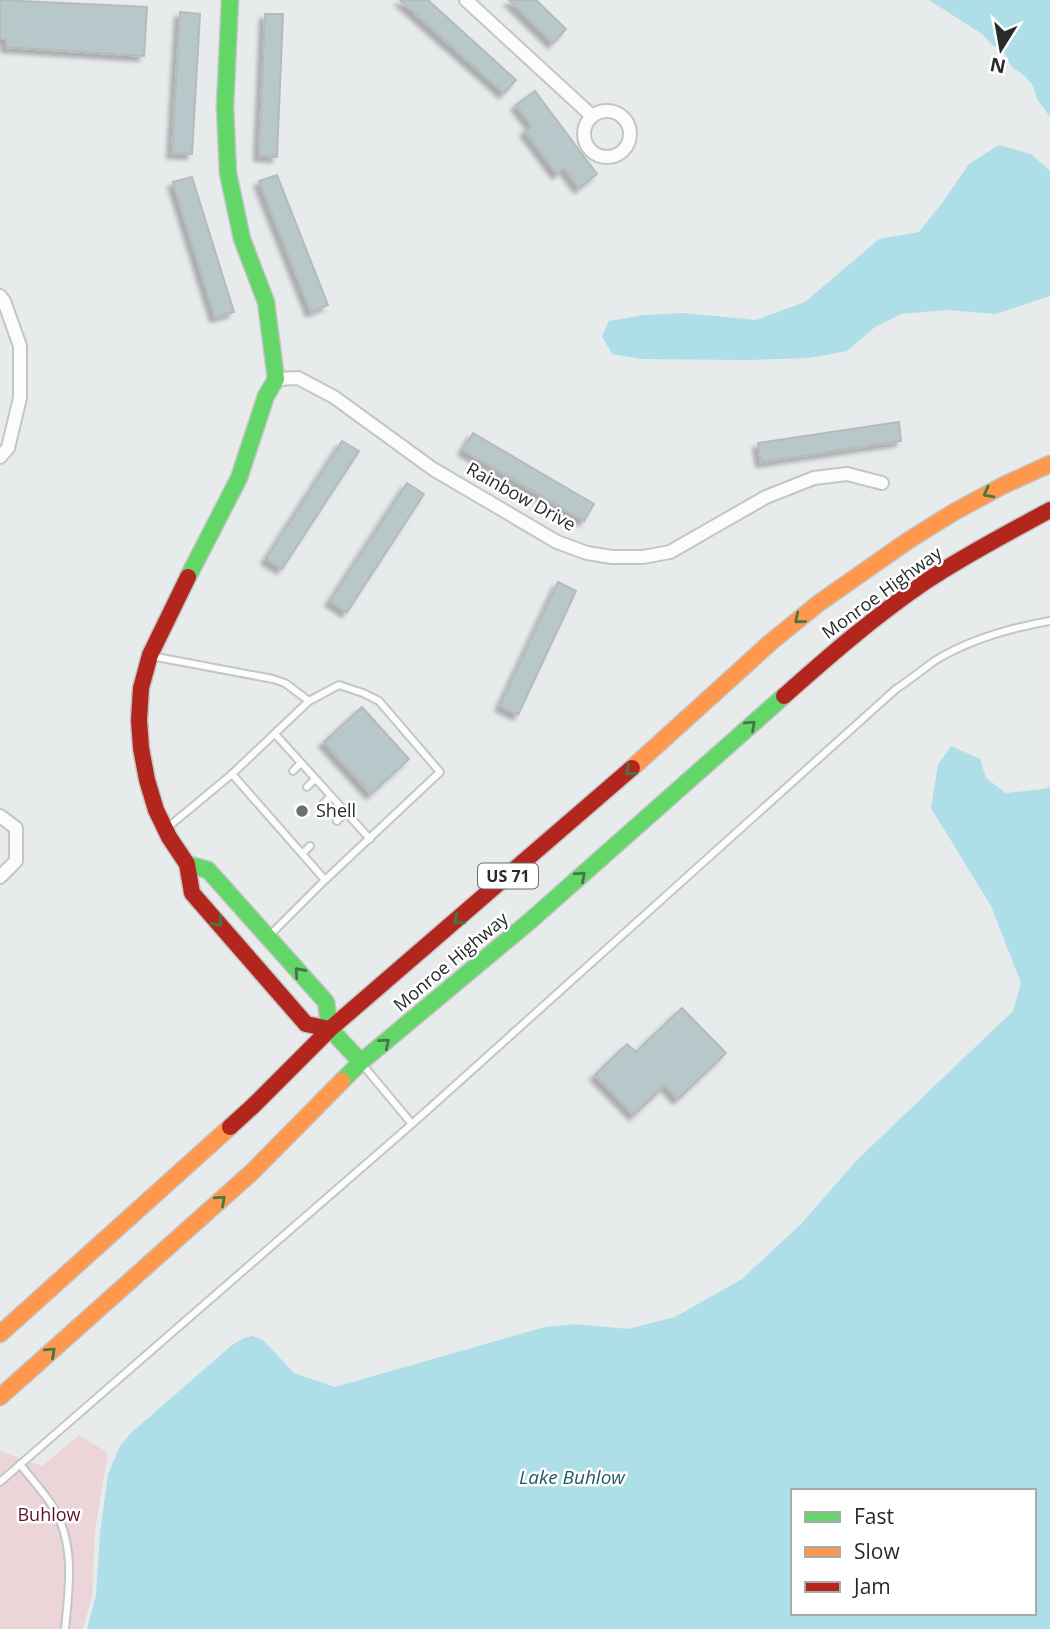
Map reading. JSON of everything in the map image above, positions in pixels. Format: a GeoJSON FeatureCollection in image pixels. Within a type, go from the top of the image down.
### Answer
{"type":"FeatureCollection","features":[{"type":"Feature","properties":{"kind":"main road"},"geometry":{"type":"LineString","coordinates":[[230,0],[225,107],[228,173],[242,239],[266,302],[276,379],[266,396],[239,478],[150,655],[141,688],[141,748],[156,810],[165,830],[187,864],[192,893],[306,1024],[330,1029]]}},
{"type":"Feature","properties":{"kind":"main road","name":"Monroe Highway"},"geometry":{"type":"LineString","coordinates":[[0,1334],[253,1106],[330,1029],[610,789],[771,642],[819,603],[909,540],[1004,485],[1050,464]]}},
{"type":"Feature","properties":{"kind":"main road","name":"Monroe Highway"},"geometry":{"type":"LineString","coordinates":[[0,1397],[252,1172],[361,1062],[530,921],[818,665],[924,583],[1050,510]]}},
{"type":"Feature","properties":{"kind":"main road"},"geometry":{"type":"LineString","coordinates":[[187,864],[208,870],[326,1002],[330,1029],[361,1062]]}},
{"type":"Feature","properties":{"kind":"street"},"geometry":{"type":"LineString","coordinates":[[466,0],[592,116]]}},
{"type":"Feature","properties":{"kind":"street"},"geometry":{"type":"LineString","coordinates":[[0,296],[20,346],[20,398],[8,447],[0,457]]}},
{"type":"Feature","properties":{"kind":"street","name":"Rainbow Drive"},"geometry":{"type":"LineString","coordinates":[[276,379],[298,378],[334,397],[433,470],[556,542],[587,553],[612,557],[643,557],[670,552],[766,497],[814,478],[847,474],[882,483]]}},
{"type":"Feature","properties":{"kind":"street"},"geometry":{"type":"LineString","coordinates":[[0,816],[16,828],[16,861],[0,877]]}},
{"type":"Feature","properties":{"kind":"lane"},"geometry":{"type":"LineString","coordinates":[[0,1482],[412,1124],[897,689],[935,661],[963,645],[1024,625],[1050,621]]}},
{"type":"Feature","properties":{"kind":"lane"},"geometry":{"type":"LineString","coordinates":[[150,655],[273,678],[285,683],[309,701]]}},
{"type":"Feature","properties":{"kind":"lane"},"geometry":{"type":"LineString","coordinates":[[165,830],[232,774],[309,701],[339,685],[379,701],[440,772],[268,937]]}},
{"type":"Feature","properties":{"kind":"lane"},"geometry":{"type":"LineString","coordinates":[[275,734],[370,839]]}},
{"type":"Feature","properties":{"kind":"lane"},"geometry":{"type":"LineString","coordinates":[[293,771],[301,763]]}},
{"type":"Feature","properties":{"kind":"lane"},"geometry":{"type":"LineString","coordinates":[[232,774],[325,880]]}},
{"type":"Feature","properties":{"kind":"lane"},"geometry":{"type":"LineString","coordinates":[[307,787],[315,779]]}},
{"type":"Feature","properties":{"kind":"lane"},"geometry":{"type":"LineString","coordinates":[[322,805],[331,796]]}},
{"type":"Feature","properties":{"kind":"lane"},"geometry":{"type":"LineString","coordinates":[[259,804],[267,797]]}},
{"type":"Feature","properties":{"kind":"lane"},"geometry":{"type":"LineString","coordinates":[[337,821],[345,812]]}},
{"type":"Feature","properties":{"kind":"lane"},"geometry":{"type":"LineString","coordinates":[[273,820],[281,813]]}},
{"type":"Feature","properties":{"kind":"lane"},"geometry":{"type":"LineString","coordinates":[[288,838],[296,830]]}},
{"type":"Feature","properties":{"kind":"lane"},"geometry":{"type":"LineString","coordinates":[[302,854],[310,846]]}},
{"type":"Feature","properties":{"kind":"lane"},"geometry":{"type":"LineString","coordinates":[[361,1062],[412,1124]]}},
{"type":"Feature","properties":{"kind":"lane"},"geometry":{"type":"LineString","coordinates":[[20,1464],[55,1511],[68,1545],[70,1579],[65,1629]]}},
{"type":"Feature","properties":{"kind":"green space","name":"Buhlow"},"geometry":{"type":"Polygon","coordinates":[[[79,1435],[108,1453],[95,1530],[92,1597],[83,1629],[0,1629],[0,1451],[42,1466],[79,1435]]]}},
{"type":"Feature","properties":{"kind":"water"},"geometry":{"type":"Polygon","coordinates":[[[929,0],[1050,0],[1050,117],[1037,99],[1033,86],[1024,75],[1012,67],[1003,51],[929,0]]]}},
{"type":"Feature","properties":{"kind":"water"},"geometry":{"type":"Polygon","coordinates":[[[999,145],[1031,154],[1050,171],[1050,296],[996,314],[947,310],[901,314],[875,327],[847,351],[809,358],[641,359],[612,354],[602,336],[609,321],[644,315],[685,313],[756,320],[805,302],[879,239],[919,232],[969,164],[999,145]]]}},
{"type":"Feature","properties":{"kind":"water","name":"Lake Buhlow"},"geometry":{"type":"Polygon","coordinates":[[[951,746],[980,759],[986,778],[1006,793],[1050,787],[1050,1629],[87,1629],[96,1595],[100,1533],[108,1474],[120,1446],[131,1433],[232,1345],[244,1338],[253,1336],[264,1341],[294,1373],[335,1387],[545,1327],[575,1324],[628,1329],[675,1317],[742,1279],[801,1224],[857,1160],[1013,1011],[1021,983],[991,906],[931,808],[938,765],[951,746]]]}},
{"type":"Feature","properties":{"kind":"building"},"geometry":{"type":"Polygon","coordinates":[[[0,0],[147,7],[144,56],[6,47],[6,39],[0,38],[0,0]]]}},
{"type":"Feature","properties":{"kind":"building"},"geometry":{"type":"Polygon","coordinates":[[[400,0],[428,0],[516,80],[504,93],[400,0]]]}},
{"type":"Feature","properties":{"kind":"building"},"geometry":{"type":"Polygon","coordinates":[[[509,0],[536,0],[566,29],[553,43],[509,0]]]}},
{"type":"Feature","properties":{"kind":"building"},"geometry":{"type":"Polygon","coordinates":[[[180,12],[200,14],[192,154],[172,153],[180,12]]]}},
{"type":"Feature","properties":{"kind":"building"},"geometry":{"type":"Polygon","coordinates":[[[265,14],[283,14],[277,157],[259,156],[265,14]]]}},
{"type":"Feature","properties":{"kind":"building"},"geometry":{"type":"Polygon","coordinates":[[[535,91],[597,174],[579,188],[564,168],[557,174],[525,131],[532,126],[516,105],[535,91]]]}},
{"type":"Feature","properties":{"kind":"building"},"geometry":{"type":"Polygon","coordinates":[[[277,175],[328,305],[311,312],[259,181],[277,175]]]}},
{"type":"Feature","properties":{"kind":"building"},"geometry":{"type":"Polygon","coordinates":[[[192,177],[234,312],[215,317],[173,182],[192,177]]]}},
{"type":"Feature","properties":{"kind":"building"},"geometry":{"type":"Polygon","coordinates":[[[899,422],[901,441],[761,462],[758,443],[899,422]]]}},
{"type":"Feature","properties":{"kind":"building"},"geometry":{"type":"Polygon","coordinates":[[[473,433],[594,504],[584,521],[463,450],[473,433]]]}},
{"type":"Feature","properties":{"kind":"building"},"geometry":{"type":"Polygon","coordinates":[[[342,441],[359,451],[282,569],[266,559],[342,441]]]}},
{"type":"Feature","properties":{"kind":"building"},"geometry":{"type":"Polygon","coordinates":[[[407,483],[424,494],[347,612],[330,601],[407,483]]]}},
{"type":"Feature","properties":{"kind":"building"},"geometry":{"type":"Polygon","coordinates":[[[558,582],[576,591],[518,715],[500,706],[558,582]]]}},
{"type":"Feature","properties":{"kind":"building"},"geometry":{"type":"Polygon","coordinates":[[[362,707],[409,759],[371,794],[324,742],[362,707]]]}},
{"type":"Feature","properties":{"kind":"building"},"geometry":{"type":"Polygon","coordinates":[[[682,1008],[726,1053],[678,1099],[665,1085],[634,1115],[595,1075],[627,1044],[636,1052],[682,1008]]]}},
{"type":"Feature","properties":{"kind":"traffic: fast"},"geometry":{"type":"LineString","coordinates":[[188,577],[239,478],[266,396],[276,379],[266,302],[242,239],[228,173],[225,107],[230,0]]}},
{"type":"Feature","properties":{"kind":"traffic: fast"},"geometry":{"type":"LineString","coordinates":[[342,1081],[361,1062],[530,921],[784,696]]}},
{"type":"Feature","properties":{"kind":"traffic: fast"},"geometry":{"type":"LineString","coordinates":[[187,864],[208,870],[326,1002],[330,1029],[361,1062]]}},
{"type":"Feature","properties":{"kind":"traffic: slow"},"geometry":{"type":"LineString","coordinates":[[632,768],[771,642],[819,603],[954,512],[1050,464]]}},
{"type":"Feature","properties":{"kind":"traffic: slow"},"geometry":{"type":"LineString","coordinates":[[0,1397],[252,1172],[342,1081]]}},
{"type":"Feature","properties":{"kind":"traffic: slow"},"geometry":{"type":"LineString","coordinates":[[0,1334],[230,1127]]}},
{"type":"Feature","properties":{"kind":"traffic: jam"},"geometry":{"type":"LineString","coordinates":[[784,696],[870,622],[906,595],[971,553],[1050,510]]}},
{"type":"Feature","properties":{"kind":"traffic: jam"},"geometry":{"type":"LineString","coordinates":[[188,577],[150,655],[141,688],[141,748],[156,810],[169,837],[187,864],[192,893],[306,1024],[330,1029]]}},
{"type":"Feature","properties":{"kind":"traffic: jam"},"geometry":{"type":"LineString","coordinates":[[230,1127],[330,1029],[632,768]]}},
{"type":"Feature","properties":{"kind":"place","name":"Shell"},"geometry":{"type":"Point","coordinates":[302,811]}}]}
